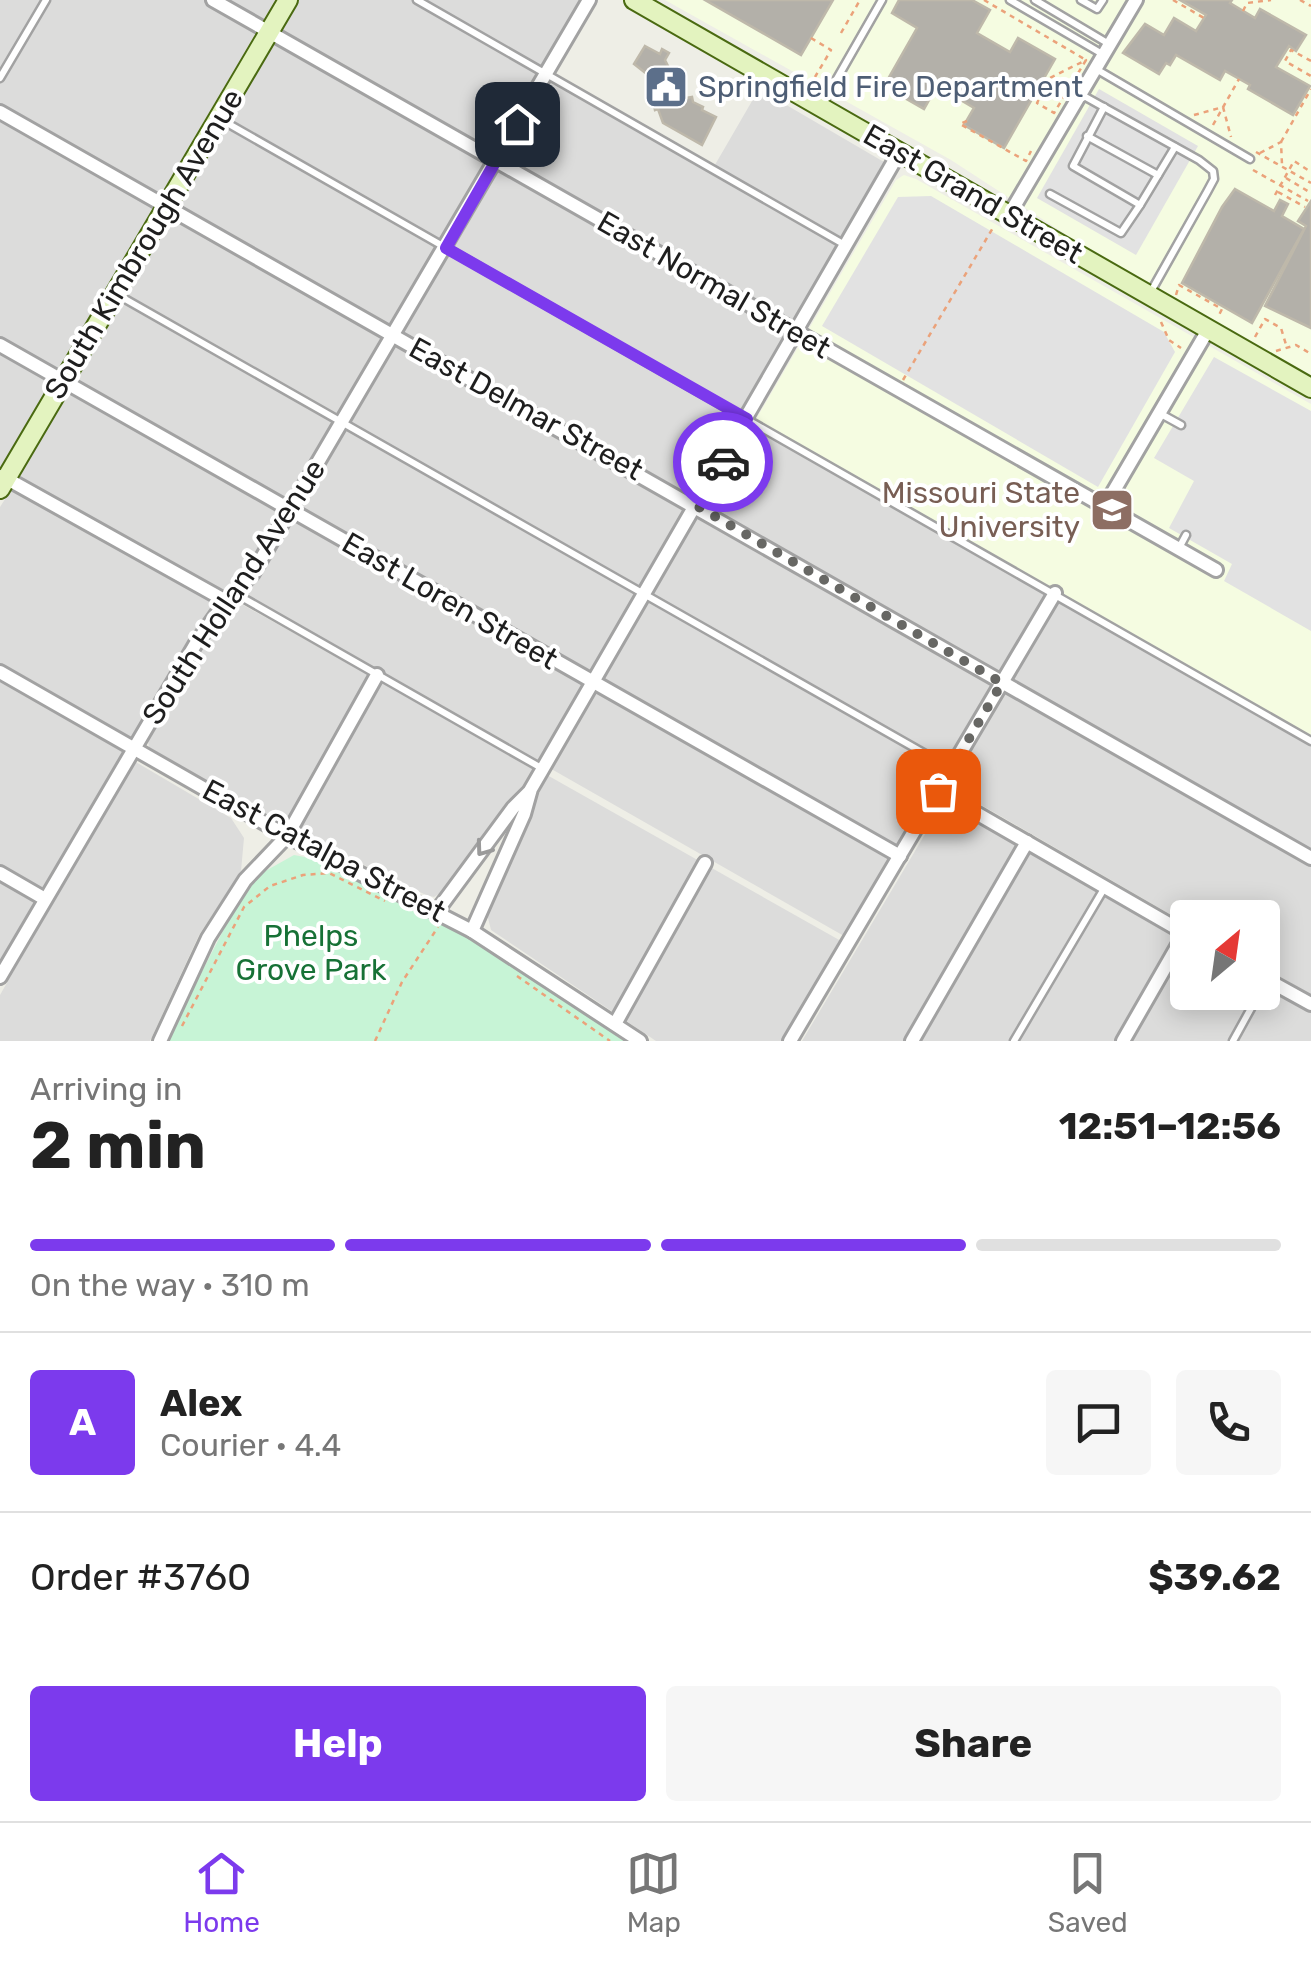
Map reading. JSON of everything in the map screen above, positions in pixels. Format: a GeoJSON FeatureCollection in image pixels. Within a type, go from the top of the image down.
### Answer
{"type":"FeatureCollection","features":[{"type":"Feature","properties":{"kind":"main road","name":"South Kimbrough Avenue"},"geometry":{"type":"LineString","coordinates":[[2,481],[288,0]]}},
{"type":"Feature","properties":{"kind":"main road","name":"East Grand Street"},"geometry":{"type":"LineString","coordinates":[[634,0],[900,151],[1002,221],[1212,325],[1311,388]]}},
{"type":"Feature","properties":{"kind":"street","name":"East Normal Street"},"geometry":{"type":"LineString","coordinates":[[212,0],[1216,570]]}},
{"type":"Feature","properties":{"kind":"street","name":"South Holland Avenue"},"geometry":{"type":"LineString","coordinates":[[0,977],[195,644],[253,574],[589,0]]}},
{"type":"Feature","properties":{"kind":"street"},"geometry":{"type":"LineString","coordinates":[[1002,221],[1081,94],[1091,65],[1107,50],[1136,0]]}},
{"type":"Feature","properties":{"kind":"street","name":"East Delmar Street"},"geometry":{"type":"LineString","coordinates":[[0,112],[1311,858]]}},
{"type":"Feature","properties":{"kind":"street"},"geometry":{"type":"LineString","coordinates":[[472,931],[532,790],[900,151]]}},
{"type":"Feature","properties":{"kind":"street"},"geometry":{"type":"LineString","coordinates":[[1104,506],[1212,325]]}},
{"type":"Feature","properties":{"kind":"street","name":"East Loren Street"},"geometry":{"type":"LineString","coordinates":[[0,346],[900,856]]}},
{"type":"Feature","properties":{"kind":"street"},"geometry":{"type":"LineString","coordinates":[[2,481],[231,597]]}},
{"type":"Feature","properties":{"kind":"street"},"geometry":{"type":"LineString","coordinates":[[790,1041],[1055,594]]}},
{"type":"Feature","properties":{"kind":"street","name":"East Catalpa Street"},"geometry":{"type":"LineString","coordinates":[[0,672],[287,836],[438,918],[472,931],[640,1041]]}},
{"type":"Feature","properties":{"kind":"street"},"geometry":{"type":"LineString","coordinates":[[160,1041],[208,938],[245,880],[287,836],[378,675]]}},
{"type":"Feature","properties":{"kind":"street"},"geometry":{"type":"LineString","coordinates":[[438,918],[513,808],[532,790]]}},
{"type":"Feature","properties":{"kind":"street"},"geometry":{"type":"LineString","coordinates":[[938,791],[1170,925]]}},
{"type":"Feature","properties":{"kind":"street"},"geometry":{"type":"LineString","coordinates":[[912,1041],[1027,842]]}},
{"type":"Feature","properties":{"kind":"street"},"geometry":{"type":"LineString","coordinates":[[615,1024],[705,863]]}},
{"type":"Feature","properties":{"kind":"street"},"geometry":{"type":"LineString","coordinates":[[0,873],[46,899]]}},
{"type":"Feature","properties":{"kind":"street"},"geometry":{"type":"LineString","coordinates":[[1123,1041],[1170,961]]}},
{"type":"Feature","properties":{"kind":"street"},"geometry":{"type":"LineString","coordinates":[[1280,991],[1311,1004]]}},
{"type":"Feature","properties":{"kind":"lane"},"geometry":{"type":"LineString","coordinates":[[0,78],[46,0]]}},
{"type":"Feature","properties":{"kind":"lane"},"geometry":{"type":"LineString","coordinates":[[417,0],[846,246]]}},
{"type":"Feature","properties":{"kind":"lane"},"geometry":{"type":"LineString","coordinates":[[821,106],[882,0]]}},
{"type":"Feature","properties":{"kind":"lane"},"geometry":{"type":"LineString","coordinates":[[1010,0],[1107,50]]}},
{"type":"Feature","properties":{"kind":"lane"},"geometry":{"type":"LineString","coordinates":[[1034,0],[1107,50]]}},
{"type":"Feature","properties":{"kind":"lane"},"geometry":{"type":"LineString","coordinates":[[1080,0],[1097,9],[1103,0]]}},
{"type":"Feature","properties":{"kind":"lane"},"geometry":{"type":"LineString","coordinates":[[1091,65],[1250,158]]}},
{"type":"Feature","properties":{"kind":"lane"},"geometry":{"type":"LineString","coordinates":[[1081,94],[1208,166],[1214,179],[1148,295]]}},
{"type":"Feature","properties":{"kind":"lane"},"geometry":{"type":"LineString","coordinates":[[1104,107],[1073,166],[1140,205]]}},
{"type":"Feature","properties":{"kind":"lane"},"geometry":{"type":"LineString","coordinates":[[219,118],[1311,741]]}},
{"type":"Feature","properties":{"kind":"lane"},"geometry":{"type":"LineString","coordinates":[[1087,136],[1158,175]]}},
{"type":"Feature","properties":{"kind":"lane"},"geometry":{"type":"LineString","coordinates":[[1050,194],[1121,233],[1175,147]]}},
{"type":"Feature","properties":{"kind":"lane"},"geometry":{"type":"LineString","coordinates":[[115,293],[952,769]]}},
{"type":"Feature","properties":{"kind":"lane"},"geometry":{"type":"LineString","coordinates":[[1160,413],[1182,426]]}},
{"type":"Feature","properties":{"kind":"lane"},"geometry":{"type":"LineString","coordinates":[[1179,549],[1186,535]]}},
{"type":"Feature","properties":{"kind":"lane"},"geometry":{"type":"LineString","coordinates":[[231,597],[378,675],[543,770]]}},
{"type":"Feature","properties":{"kind":"lane"},"geometry":{"type":"LineString","coordinates":[[1014,1041],[1105,887]]}},
{"type":"Feature","properties":{"kind":"lane"},"geometry":{"type":"LineString","coordinates":[[1233,1041],[1249,1010]]}},
{"type":"Feature","properties":{"kind":"path"},"geometry":{"type":"LineString","coordinates":[[841,33],[860,0]]}},
{"type":"Feature","properties":{"kind":"path"},"geometry":{"type":"LineString","coordinates":[[984,0],[1091,65]]}},
{"type":"Feature","properties":{"kind":"path"},"geometry":{"type":"LineString","coordinates":[[1173,0],[1204,18]]}},
{"type":"Feature","properties":{"kind":"path"},"geometry":{"type":"LineString","coordinates":[[1243,11],[1247,2],[1271,0]]}},
{"type":"Feature","properties":{"kind":"path"},"geometry":{"type":"LineString","coordinates":[[1300,0],[1311,6]]}},
{"type":"Feature","properties":{"kind":"path"},"geometry":{"type":"LineString","coordinates":[[811,38],[831,50],[815,77]]}},
{"type":"Feature","properties":{"kind":"path"},"geometry":{"type":"LineString","coordinates":[[1311,58],[1291,50],[1285,61],[1311,76]]}},
{"type":"Feature","properties":{"kind":"path"},"geometry":{"type":"LineString","coordinates":[[1091,65],[1054,113],[1037,103],[1050,78],[1091,65]]}},
{"type":"Feature","properties":{"kind":"path"},"geometry":{"type":"LineString","coordinates":[[1212,127],[1239,79]]}},
{"type":"Feature","properties":{"kind":"path"},"geometry":{"type":"LineString","coordinates":[[1260,154],[1281,142],[1311,89]]}},
{"type":"Feature","properties":{"kind":"path"},"geometry":{"type":"LineString","coordinates":[[1223,108],[1231,137],[1192,115],[1223,108]]}},
{"type":"Feature","properties":{"kind":"path"},"geometry":{"type":"LineString","coordinates":[[967,121],[960,124],[1026,161]]}},
{"type":"Feature","properties":{"kind":"path"},"geometry":{"type":"LineString","coordinates":[[1281,142],[1282,166]]}},
{"type":"Feature","properties":{"kind":"path"},"geometry":{"type":"LineString","coordinates":[[1245,146],[1311,183]]}},
{"type":"Feature","properties":{"kind":"path"},"geometry":{"type":"LineString","coordinates":[[1305,208],[1276,193],[1294,161],[1311,172]]}},
{"type":"Feature","properties":{"kind":"path"},"geometry":{"type":"LineString","coordinates":[[1254,170],[1308,201]]}},
{"type":"Feature","properties":{"kind":"path"},"geometry":{"type":"LineString","coordinates":[[1284,177],[1311,193]]}},
{"type":"Feature","properties":{"kind":"path"},"geometry":{"type":"LineString","coordinates":[[898,389],[951,294],[1002,221]]}},
{"type":"Feature","properties":{"kind":"path"},"geometry":{"type":"LineString","coordinates":[[1176,296],[1179,284],[1222,310],[1212,325]]}},
{"type":"Feature","properties":{"kind":"path"},"geometry":{"type":"LineString","coordinates":[[1253,340],[1271,309]]}},
{"type":"Feature","properties":{"kind":"path"},"geometry":{"type":"LineString","coordinates":[[1265,320],[1281,328],[1287,348]]}},
{"type":"Feature","properties":{"kind":"path"},"geometry":{"type":"LineString","coordinates":[[1161,322],[1169,340],[1183,348]]}},
{"type":"Feature","properties":{"kind":"path"},"geometry":{"type":"LineString","coordinates":[[1272,352],[1296,345],[1311,354]]}},
{"type":"Feature","properties":{"kind":"path"},"geometry":{"type":"LineString","coordinates":[[181,1027],[238,917],[252,898],[270,886],[303,875],[330,873],[396,906]]}},
{"type":"Feature","properties":{"kind":"path"},"geometry":{"type":"LineString","coordinates":[[374,1041],[438,918]]}},
{"type":"Feature","properties":{"kind":"path"},"geometry":{"type":"LineString","coordinates":[[514,974],[610,1041]]}},
{"type":"Feature","properties":{"kind":"shaded area"},"geometry":{"type":"Polygon","coordinates":[[[0,0],[275,0],[1,468],[0,467],[0,0]]]}},
{"type":"Feature","properties":{"kind":"shaded area"},"geometry":{"type":"Polygon","coordinates":[[[297,0],[581,0],[253,563],[229,591],[223,591],[16,477],[297,0]]]}},
{"type":"Feature","properties":{"kind":"shaded area"},"geometry":{"type":"Polygon","coordinates":[[[665,0],[1311,0],[1311,376],[1076,241],[951,160],[665,0]]]}},
{"type":"Feature","properties":{"kind":"shaded area"},"geometry":{"type":"Polygon","coordinates":[[[548,79],[712,170],[759,89],[884,162],[883,172],[738,418],[1046,593],[844,936],[243,593],[254,581],[548,79]]]}},
{"type":"Feature","properties":{"kind":"shaded area"},"geometry":{"type":"Polygon","coordinates":[[[1099,89],[1198,146],[1136,255],[1037,198],[1099,89]]]}},
{"type":"Feature","properties":{"kind":"shaded area","name":"Missouri State University"},"geometry":{"type":"Polygon","coordinates":[[[904,175],[1311,404],[1311,736],[755,421],[896,180],[904,175]]]}},
{"type":"Feature","properties":{"kind":"shaded area"},"geometry":{"type":"Polygon","coordinates":[[[931,196],[1164,332],[1175,352],[1098,487],[822,326],[898,197],[931,196]]]}},
{"type":"Feature","properties":{"kind":"shaded area"},"geometry":{"type":"Polygon","coordinates":[[[1214,357],[1311,411],[1311,631],[1224,581],[1232,564],[1169,528],[1194,481],[1154,458],[1214,357]]]}},
{"type":"Feature","properties":{"kind":"shaded area"},"geometry":{"type":"Polygon","coordinates":[[[11,490],[209,598],[214,606],[0,969],[0,507],[11,490]]]}},
{"type":"Feature","properties":{"kind":"shaded area"},"geometry":{"type":"Polygon","coordinates":[[[236,601],[536,768],[442,892],[434,897],[426,895],[267,818],[149,747],[147,736],[201,644],[236,601]]]}},
{"type":"Feature","properties":{"kind":"shaded area"},"geometry":{"type":"Polygon","coordinates":[[[1058,602],[1311,743],[1311,995],[1280,977],[1280,900],[1170,900],[1170,914],[952,788],[1058,602]]]}},
{"type":"Feature","properties":{"kind":"shaded area"},"geometry":{"type":"Polygon","coordinates":[[[134,761],[231,818],[244,838],[241,871],[199,935],[150,1041],[0,1041],[0,995],[134,761]]]}},
{"type":"Feature","properties":{"kind":"shaded area"},"geometry":{"type":"Polygon","coordinates":[[[547,775],[841,941],[783,1041],[656,1041],[491,930],[487,914],[547,775]]]}},
{"type":"Feature","properties":{"kind":"shaded area"},"geometry":{"type":"Polygon","coordinates":[[[943,804],[1170,930],[1170,1010],[1280,1010],[1280,993],[1311,1011],[1311,1041],[802,1041],[943,804]]]}},
{"type":"Feature","properties":{"kind":"green space","name":"Phelps Grove Park"},"geometry":{"type":"Polygon","coordinates":[[[294,855],[321,860],[465,932],[624,1041],[166,1041],[239,900],[260,874],[294,855]]]}},
{"type":"Feature","properties":{"kind":"building"},"geometry":{"type":"Polygon","coordinates":[[[705,0],[833,0],[801,55],[705,0]]]}},
{"type":"Feature","properties":{"kind":"building"},"geometry":{"type":"Polygon","coordinates":[[[899,0],[972,0],[990,10],[977,33],[1010,52],[1018,38],[1055,59],[1004,148],[964,125],[974,108],[937,86],[924,109],[884,86],[917,28],[892,13],[899,0]]]}},
{"type":"Feature","properties":{"kind":"building"},"geometry":{"type":"Polygon","coordinates":[[[1180,0],[1232,0],[1230,3],[1255,18],[1260,9],[1306,35],[1296,51],[1289,46],[1276,67],[1310,86],[1293,115],[1225,71],[1220,80],[1176,55],[1159,74],[1123,53],[1145,24],[1164,35],[1174,18],[1196,31],[1206,15],[1180,0]]]}},
{"type":"Feature","properties":{"kind":"building","name":"Springfield Fire Department"},"geometry":{"type":"Polygon","coordinates":[[[645,46],[660,54],[662,49],[669,53],[665,60],[670,70],[678,69],[686,98],[692,97],[702,110],[716,117],[702,145],[663,123],[658,109],[655,110],[648,75],[634,64],[645,46]]]}},
{"type":"Feature","properties":{"kind":"building"},"geometry":{"type":"Polygon","coordinates":[[[1235,189],[1274,211],[1280,200],[1288,204],[1282,216],[1304,229],[1252,323],[1182,283],[1235,189]]]}},
{"type":"Feature","properties":{"kind":"building"},"geometry":{"type":"Polygon","coordinates":[[[1311,201],[1311,328],[1265,306],[1306,226],[1298,221],[1311,201]]]}},
{"type":"Feature","properties":{"kind":"way so far"},"geometry":{"type":"LineString","coordinates":[[723,462],[697,506],[1002,683],[938,791]]}},
{"type":"Feature","properties":{"kind":"place","name":"Springfield Fire Department"},"geometry":{"type":"Point","coordinates":[666,87]}},
{"type":"Feature","properties":{"kind":"place","name":"Missouri State University"},"geometry":{"type":"Point","coordinates":[1112,510]}},
{"type":"Feature","properties":{"kind":"route"},"geometry":{"type":"LineString","coordinates":[[517,124],[446,248],[747,419],[723,462]]}}]}
